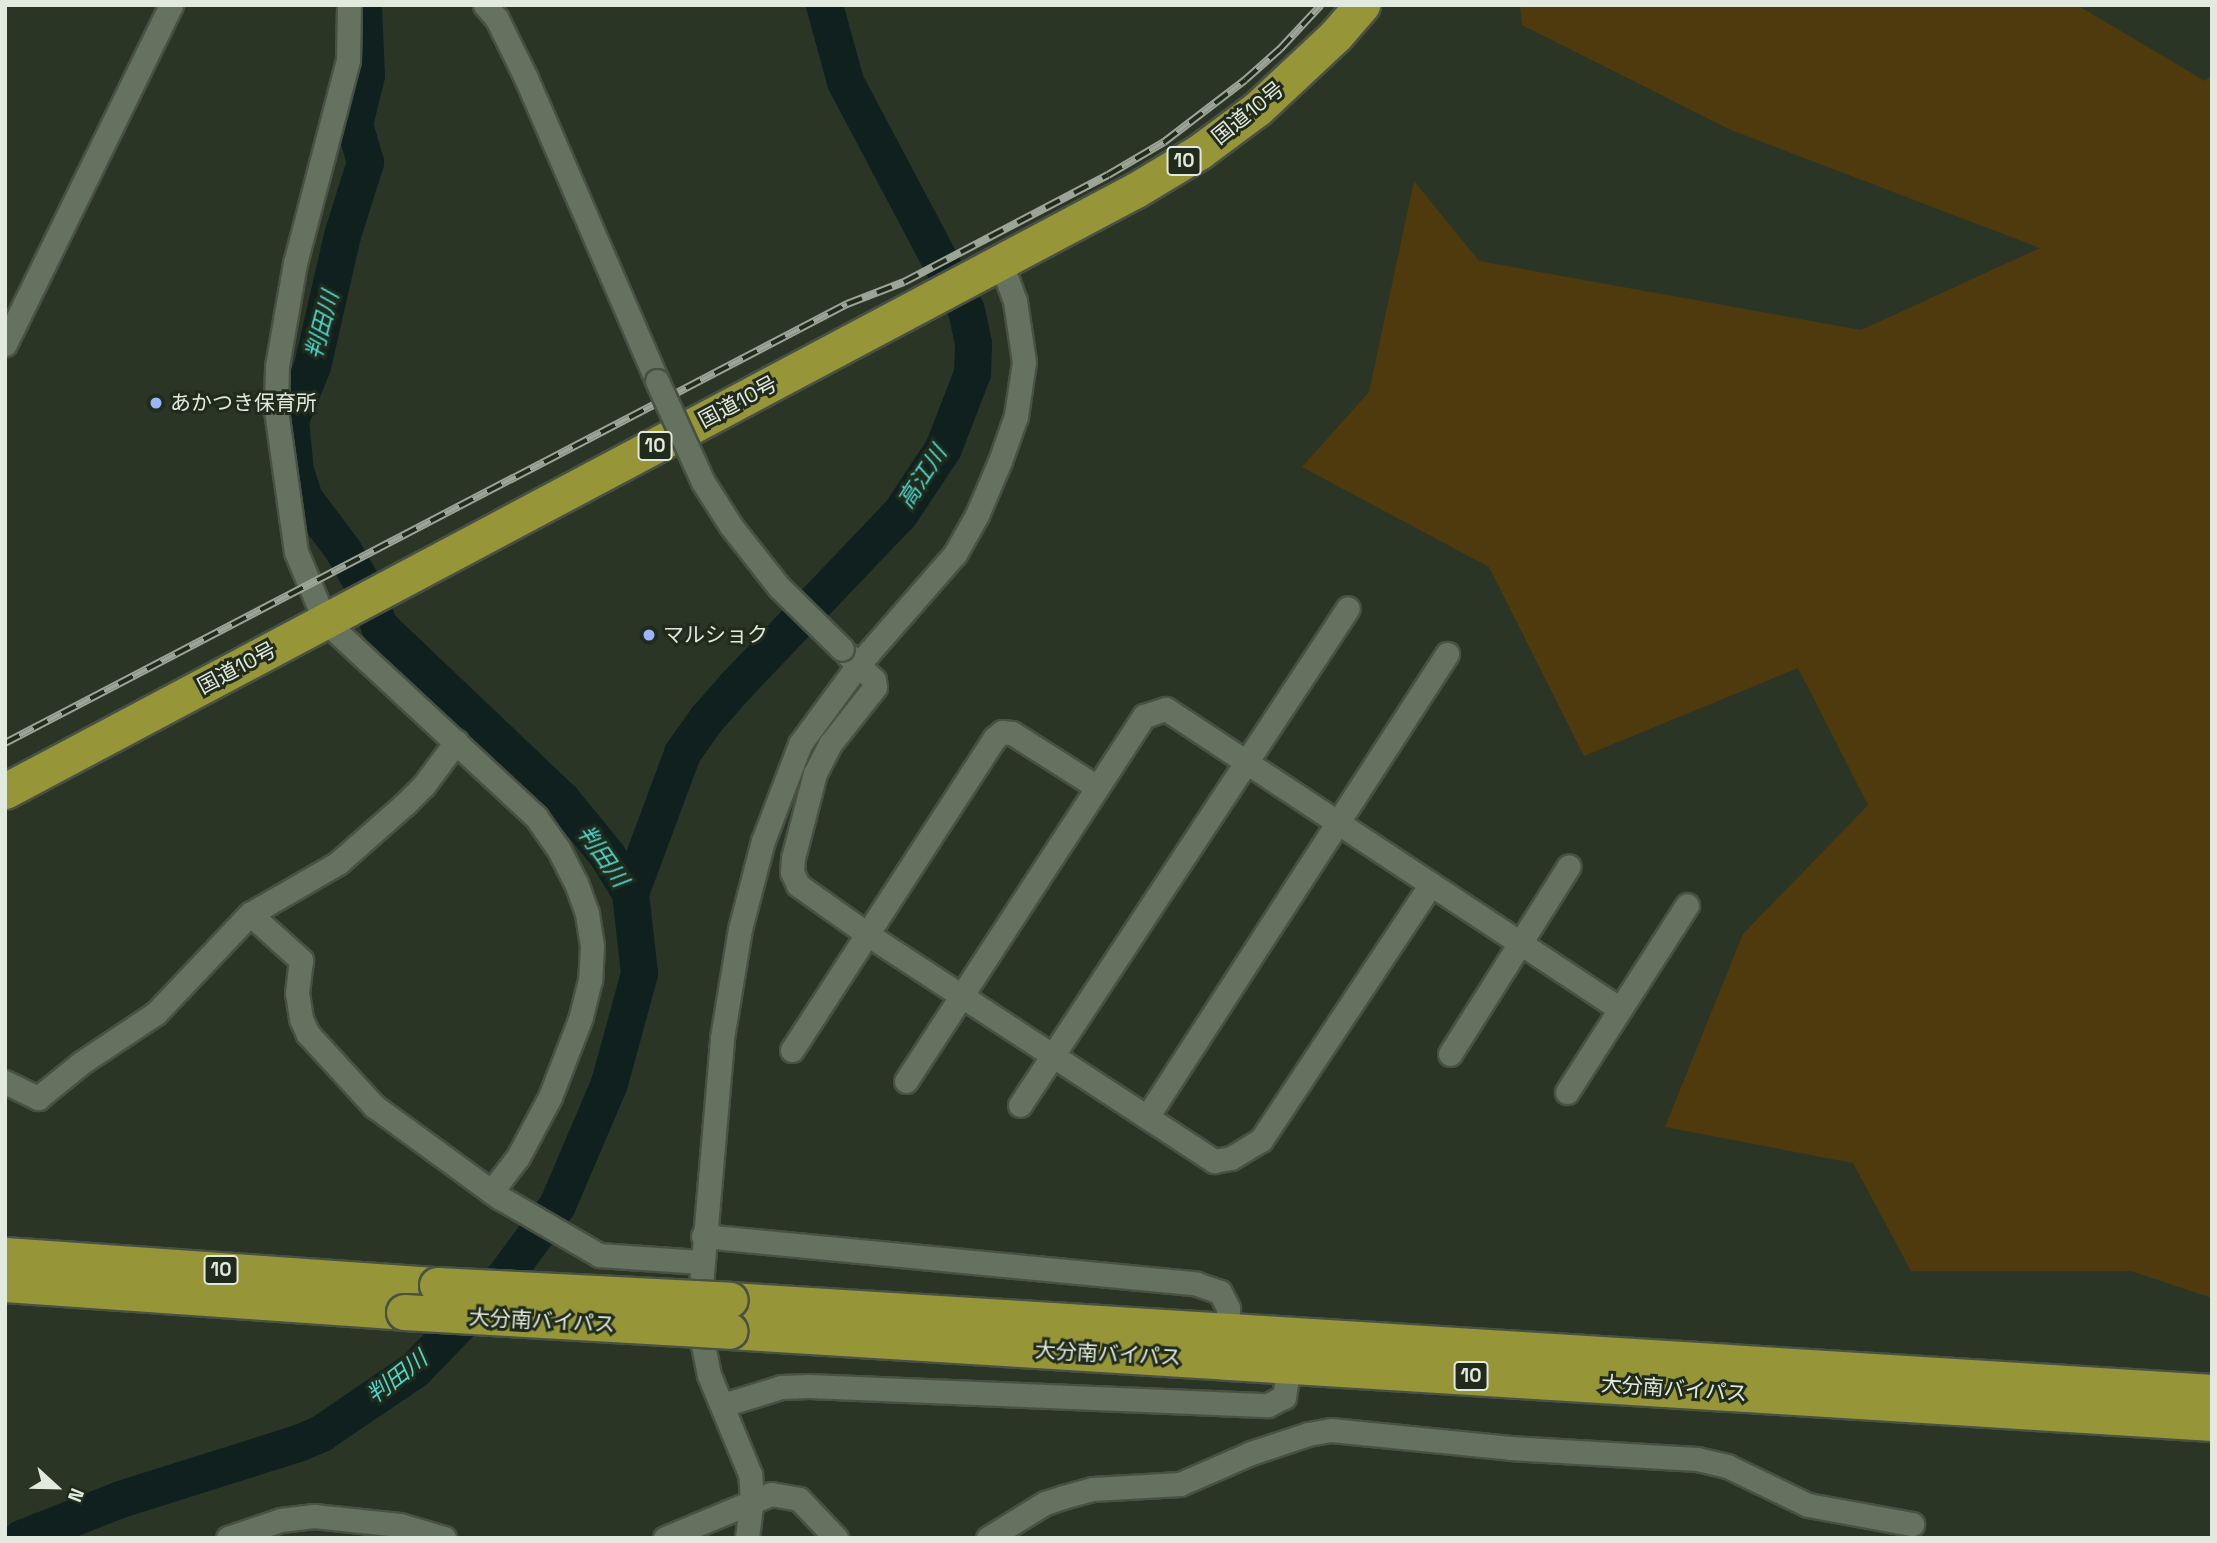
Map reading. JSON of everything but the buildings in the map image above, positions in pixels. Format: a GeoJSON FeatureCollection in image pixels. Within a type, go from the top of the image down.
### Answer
{"type":"FeatureCollection","features":[{"type":"Feature","properties":{"kind":"highway","name":"国道10号"},"geometry":{"type":"LineString","coordinates":[[5,790],[988,270],[1162,175],[1230,130],[1287,83],[1362,5]]}},
{"type":"Feature","properties":{"kind":"highway","name":"大分南バイパス"},"geometry":{"type":"LineString","coordinates":[[5,1255],[438,1285],[729,1316],[1289,1365],[2212,1423]]}},
{"type":"Feature","properties":{"kind":"highway","name":"大分南バイパス"},"geometry":{"type":"LineString","coordinates":[[5,1284],[404,1312],[729,1316],[1228,1330],[2212,1392]]}},
{"type":"Feature","properties":{"kind":"street"},"geometry":{"type":"LineString","coordinates":[[5,344],[170,5]]}},
{"type":"Feature","properties":{"kind":"street"},"geometry":{"type":"LineString","coordinates":[[349,5],[348,60],[295,262],[276,388],[276,410],[296,552],[329,619],[536,817],[558,848],[587,914],[592,946],[590,980],[581,1017],[550,1097],[495,1194]]}},
{"type":"Feature","properties":{"kind":"street"},"geometry":{"type":"LineString","coordinates":[[485,5],[496,19],[526,78],[703,482],[731,526],[779,587],[874,680],[875,687],[835,736],[822,758],[804,807],[792,864],[794,878],[804,890],[1214,1161],[1231,1158],[1261,1140],[1431,884]]}},
{"type":"Feature","properties":{"kind":"street"},"geometry":{"type":"LineString","coordinates":[[747,1538],[752,1500],[750,1474],[709,1375],[700,1338],[698,1305],[725,1008],[747,896],[776,802],[800,744],[850,657],[930,585],[964,540],[983,502],[1010,434],[1023,388],[1024,362],[1017,310],[988,270]]}},
{"type":"Feature","properties":{"kind":"street"},"geometry":{"type":"LineString","coordinates":[[1020,1105],[1348,608]]}},
{"type":"Feature","properties":{"kind":"street"},"geometry":{"type":"LineString","coordinates":[[1147,1117],[1447,654]]}},
{"type":"Feature","properties":{"kind":"street"},"geometry":{"type":"LineString","coordinates":[[905,1081],[1144,716],[1152,711],[1166,709],[1620,1009]]}},
{"type":"Feature","properties":{"kind":"street"},"geometry":{"type":"LineString","coordinates":[[792,1050],[995,738],[1002,732],[1012,733],[1097,787]]}},
{"type":"Feature","properties":{"kind":"street"},"geometry":{"type":"LineString","coordinates":[[5,1083],[38,1098],[81,1063],[156,1013],[250,914],[338,863],[424,785],[456,742]]}},
{"type":"Feature","properties":{"kind":"street"},"geometry":{"type":"LineString","coordinates":[[1450,1054],[1569,866]]}},
{"type":"Feature","properties":{"kind":"street"},"geometry":{"type":"LineString","coordinates":[[1567,1092],[1687,905]]}},
{"type":"Feature","properties":{"kind":"street"},"geometry":{"type":"LineString","coordinates":[[250,914],[301,960],[298,993],[301,1019],[307,1034],[374,1106],[495,1194],[586,1249],[612,1258],[701,1262]]}},
{"type":"Feature","properties":{"kind":"street"},"geometry":{"type":"LineString","coordinates":[[704,1236],[1197,1284],[1220,1292],[1228,1308],[1228,1330]]}},
{"type":"Feature","properties":{"kind":"street"},"geometry":{"type":"LineString","coordinates":[[723,1405],[781,1387],[809,1386],[1268,1405],[1284,1397],[1289,1365]]}},
{"type":"Feature","properties":{"kind":"street"},"geometry":{"type":"LineString","coordinates":[[988,1538],[1045,1503],[1063,1497],[1093,1489],[1180,1484],[1251,1453],[1308,1434],[1331,1430],[1510,1448],[1697,1459],[1727,1466],[1808,1505],[1912,1524]]}},
{"type":"Feature","properties":{"kind":"street"},"geometry":{"type":"LineString","coordinates":[[665,1538],[771,1494],[799,1499],[836,1538]]}},
{"type":"Feature","properties":{"kind":"street"},"geometry":{"type":"LineString","coordinates":[[228,1538],[281,1520],[314,1516],[400,1525],[444,1538]]}},
{"type":"Feature","properties":{"kind":"shaded area"},"geometry":{"type":"Polygon","coordinates":[[[1520,5],[2077,5],[2205,81],[2212,74],[2212,1298],[2131,1271],[1911,1271],[1853,1163],[1665,1127],[1743,934],[1868,805],[1798,668],[1584,756],[1489,567],[1302,467],[1369,392],[1414,181],[1479,261],[1861,330],[2040,248],[1731,130],[1522,25],[1520,5]]]}},
{"type":"Feature","properties":{"kind":"waterway","name":"判田川"},"geometry":{"type":"LineString","coordinates":[[21,1538],[120,1499],[298,1443],[321,1433],[415,1369],[503,1278],[557,1205],[609,1083],[639,973],[630,893],[607,855],[562,800],[379,626],[364,587],[343,550],[304,498],[295,471],[290,420],[312,366],[342,235],[365,162],[354,124],[366,75],[363,5]]}},
{"type":"Feature","properties":{"kind":"waterway","name":"高江川"},"geometry":{"type":"LineString","coordinates":[[630,893],[682,753],[706,719],[735,686],[900,513],[943,448],[972,373],[973,343],[966,310],[845,81],[824,5]]}},
{"type":"Feature","properties":{"kind":"railway"},"geometry":{"type":"LineString","coordinates":[[5,743],[847,304],[904,282],[1108,175],[1164,142],[1245,80],[1280,49],[1321,5]]}},
{"type":"Feature","properties":{"kind":"place","name":"あかつき保育所"},"geometry":{"type":"Point","coordinates":[156,403]}},
{"type":"Feature","properties":{"kind":"place","name":"マルショク"},"geometry":{"type":"Point","coordinates":[649,635]}}]}
